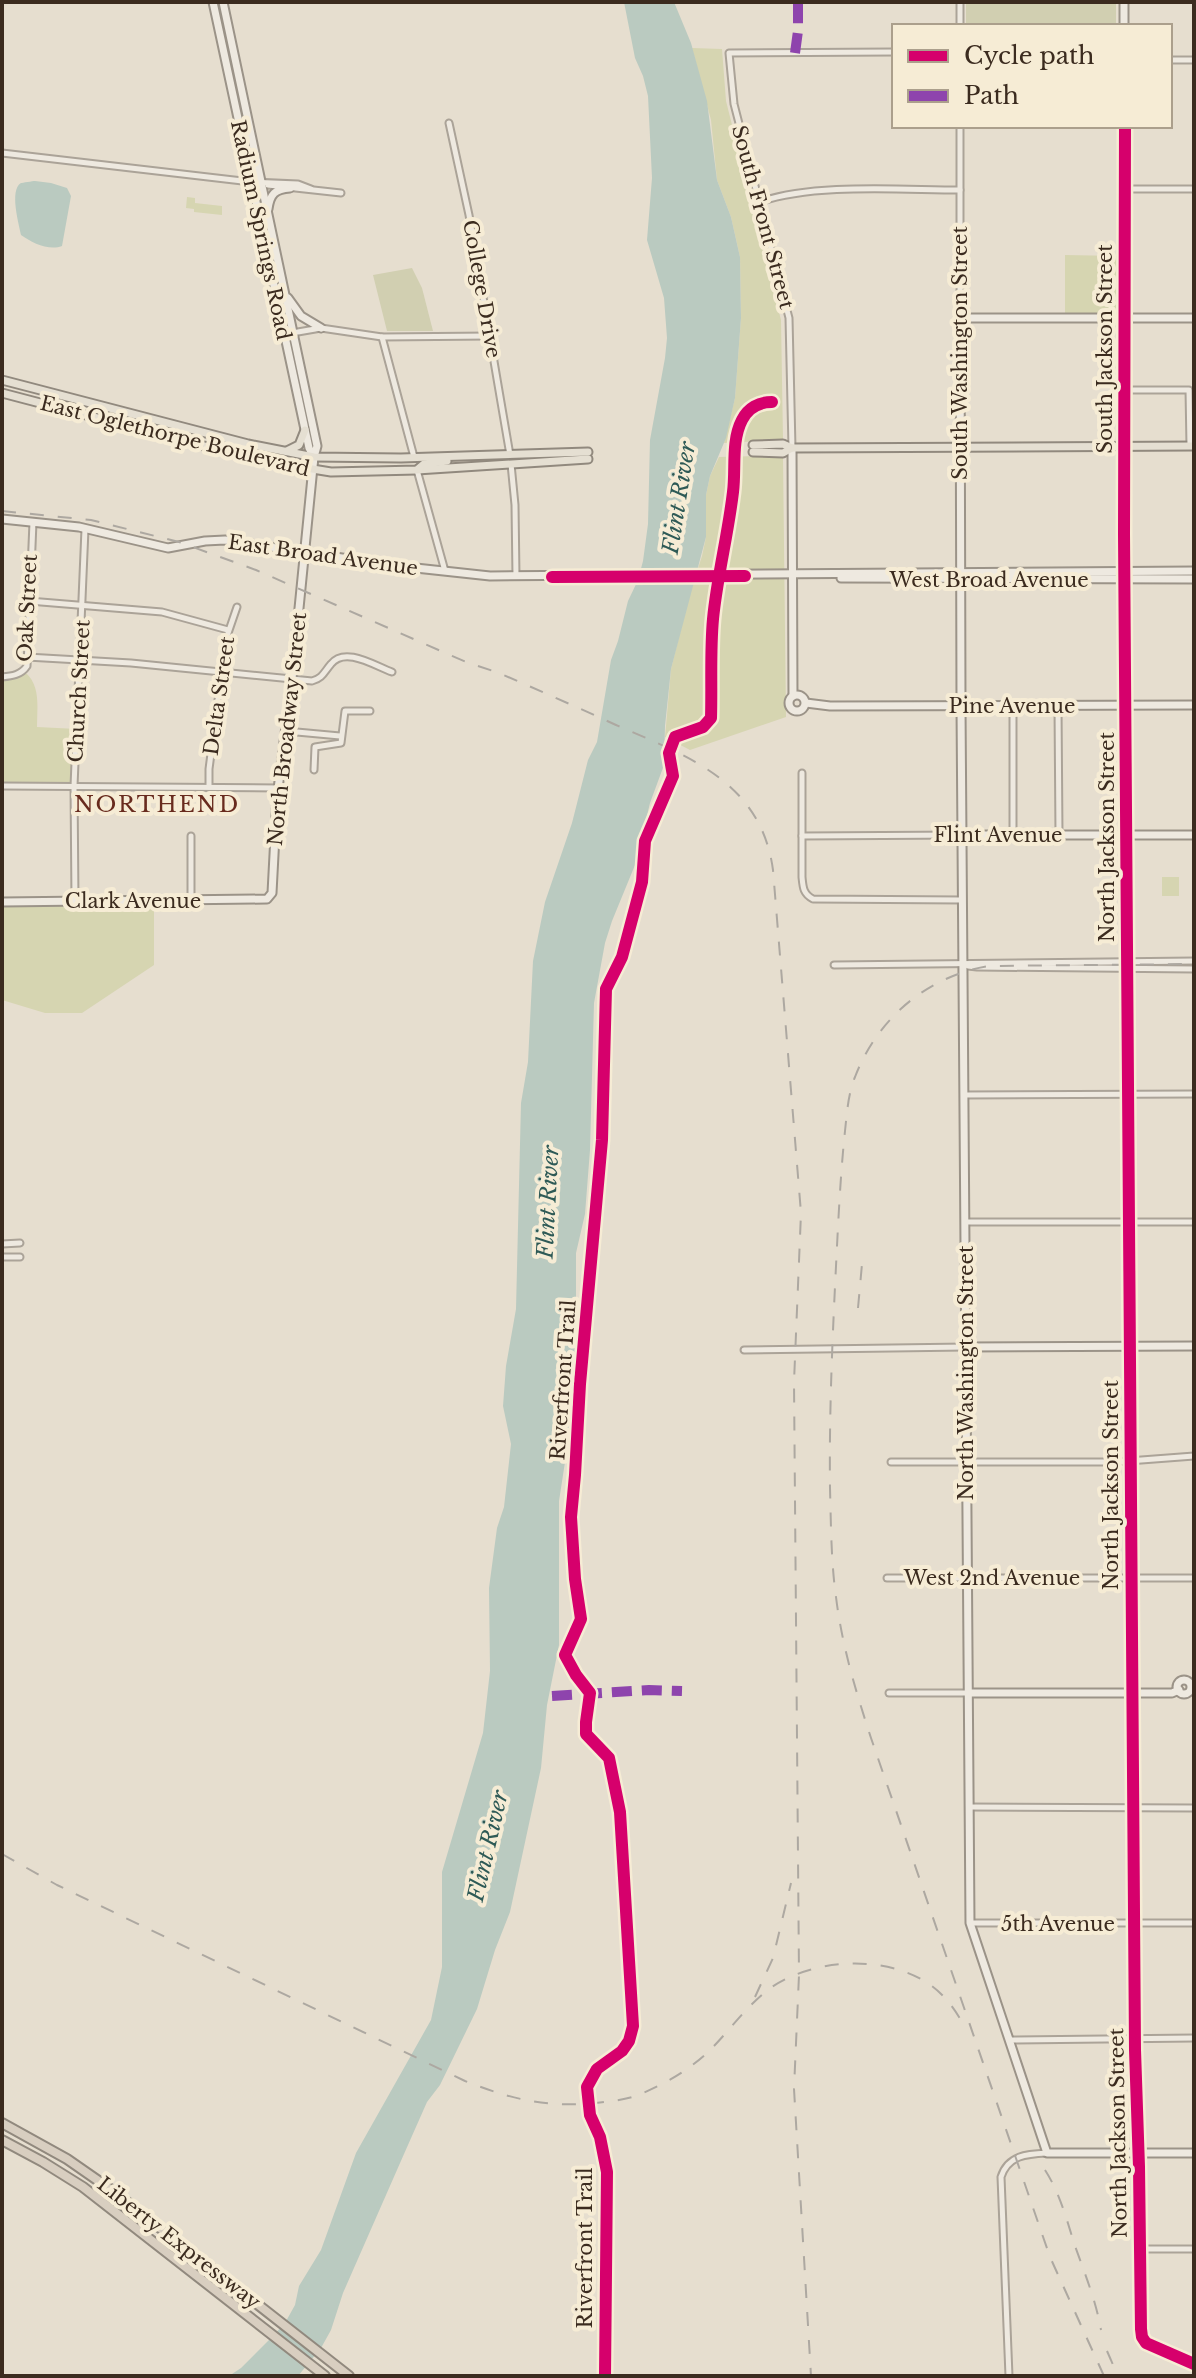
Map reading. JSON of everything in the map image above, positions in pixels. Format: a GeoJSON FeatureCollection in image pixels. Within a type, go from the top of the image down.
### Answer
{"type":"FeatureCollection","features":[{"type":"Feature","properties":{"kind":"highway","name":"Liberty Expressway"},"geometry":{"type":"LineString","coordinates":[[2,2123],[90,2175],[349,2376]]}},
{"type":"Feature","properties":{"kind":"highway","name":"Liberty Expressway"},"geometry":{"type":"LineString","coordinates":[[2,2140],[83,2187],[325,2376]]}},
{"type":"Feature","properties":{"kind":"main road","name":"East Oglethorpe Boulevard"},"geometry":{"type":"LineString","coordinates":[[2,380],[314,457],[481,456],[511,460]]}},
{"type":"Feature","properties":{"kind":"main road","name":"East Oglethorpe Boulevard"},"geometry":{"type":"LineString","coordinates":[[2,393],[257,460],[314,470],[417,470],[588,455]]}},
{"type":"Feature","properties":{"kind":"main road"},"geometry":{"type":"LineString","coordinates":[[284,452],[299,445],[305,430]]}},
{"type":"Feature","properties":{"kind":"main road"},"geometry":{"type":"LineString","coordinates":[[753,449],[783,444],[792,448],[1192,446]]}},
{"type":"Feature","properties":{"kind":"main road"},"geometry":{"type":"LineString","coordinates":[[417,470],[424,464],[481,456]]}},
{"type":"Feature","properties":{"kind":"street","name":"Radium Springs Road"},"geometry":{"type":"LineString","coordinates":[[213,2],[257,182],[268,215],[317,446],[314,470]]}},
{"type":"Feature","properties":{"kind":"street","name":"Radium Springs Road"},"geometry":{"type":"LineString","coordinates":[[223,2],[257,166],[257,182],[283,335],[309,448],[314,457]]}},
{"type":"Feature","properties":{"kind":"street"},"geometry":{"type":"LineString","coordinates":[[960,2],[960,24]]}},
{"type":"Feature","properties":{"kind":"street"},"geometry":{"type":"LineString","coordinates":[[1124,2],[1124,24]]}},
{"type":"Feature","properties":{"kind":"street","name":"South Front Street"},"geometry":{"type":"LineString","coordinates":[[793,696],[789,576],[792,448],[789,318],[734,104],[729,53],[892,52]]}},
{"type":"Feature","properties":{"kind":"street"},"geometry":{"type":"LineString","coordinates":[[1172,60],[1194,60]]}},
{"type":"Feature","properties":{"kind":"street","name":"College Drive"},"geometry":{"type":"LineString","coordinates":[[449,123],[469,215],[511,460],[516,577]]}},
{"type":"Feature","properties":{"kind":"street","name":"South Washington Street"},"geometry":{"type":"LineString","coordinates":[[960,128],[961,576]]}},
{"type":"Feature","properties":{"kind":"street","name":"South Jackson Street"},"geometry":{"type":"LineString","coordinates":[[1124,576],[1125,128]]}},
{"type":"Feature","properties":{"kind":"street"},"geometry":{"type":"LineString","coordinates":[[2,153],[290,188]]}},
{"type":"Feature","properties":{"kind":"street"},"geometry":{"type":"LineString","coordinates":[[257,166],[269,178],[280,182]]}},
{"type":"Feature","properties":{"kind":"street"},"geometry":{"type":"LineString","coordinates":[[257,182],[298,184],[311,189]]}},
{"type":"Feature","properties":{"kind":"street"},"geometry":{"type":"LineString","coordinates":[[268,215],[269,204],[278,189],[341,193]]}},
{"type":"Feature","properties":{"kind":"street"},"geometry":{"type":"LineString","coordinates":[[1125,189],[1194,189]]}},
{"type":"Feature","properties":{"kind":"street"},"geometry":{"type":"LineString","coordinates":[[760,202],[797,193],[829,190],[960,190]]}},
{"type":"Feature","properties":{"kind":"street"},"geometry":{"type":"LineString","coordinates":[[285,295],[298,313],[321,328]]}},
{"type":"Feature","properties":{"kind":"street"},"geometry":{"type":"LineString","coordinates":[[960,318],[1194,318]]}},
{"type":"Feature","properties":{"kind":"street"},"geometry":{"type":"LineString","coordinates":[[283,335],[321,328],[382,337],[490,336]]}},
{"type":"Feature","properties":{"kind":"street"},"geometry":{"type":"LineString","coordinates":[[382,337],[414,457]]}},
{"type":"Feature","properties":{"kind":"street"},"geometry":{"type":"LineString","coordinates":[[1124,390],[1189,390],[1192,446]]}},
{"type":"Feature","properties":{"kind":"street","name":"North Broadway Street"},"geometry":{"type":"LineString","coordinates":[[263,900],[272,893],[273,839],[314,470]]}},
{"type":"Feature","properties":{"kind":"street"},"geometry":{"type":"LineString","coordinates":[[417,470],[445,572]]}},
{"type":"Feature","properties":{"kind":"street","name":"East Broad Avenue"},"geometry":{"type":"LineString","coordinates":[[2,519],[85,529],[168,548],[216,540],[445,572],[552,577]]}},
{"type":"Feature","properties":{"kind":"street","name":"Oak Street"},"geometry":{"type":"LineString","coordinates":[[2,677],[24,671],[27,666],[33,522]]}},
{"type":"Feature","properties":{"kind":"street","name":"Church Street"},"geometry":{"type":"LineString","coordinates":[[75,901],[74,786],[85,529]]}},
{"type":"Feature","properties":{"kind":"street","name":"West Broad Avenue"},"geometry":{"type":"LineString","coordinates":[[1124,576],[1194,571]]}},
{"type":"Feature","properties":{"kind":"street","name":"North Washington Street"},"geometry":{"type":"LineString","coordinates":[[961,576],[970,1923],[1047,2153]]}},
{"type":"Feature","properties":{"kind":"street","name":"West Broad Avenue"},"geometry":{"type":"LineString","coordinates":[[552,577],[1124,576],[1194,579]]}},
{"type":"Feature","properties":{"kind":"street","name":"North Jackson Street"},"geometry":{"type":"LineString","coordinates":[[1124,576],[1135,2039],[1142,2337],[1146,2343],[1194,2364]]}},
{"type":"Feature","properties":{"kind":"street"},"geometry":{"type":"LineString","coordinates":[[29,601],[162,612],[228,630]]}},
{"type":"Feature","properties":{"kind":"street","name":"Delta Street"},"geometry":{"type":"LineString","coordinates":[[209,787],[221,671],[228,630],[237,607]]}},
{"type":"Feature","properties":{"kind":"street"},"geometry":{"type":"LineString","coordinates":[[27,657],[317,680],[332,662],[347,656],[392,672]]}},
{"type":"Feature","properties":{"kind":"street"},"geometry":{"type":"LineString","coordinates":[[800,695],[806,703],[800,711],[789,707],[793,696],[800,695]]}},
{"type":"Feature","properties":{"kind":"street","name":"Pine Avenue"},"geometry":{"type":"LineString","coordinates":[[806,703],[830,706],[1194,705]]}},
{"type":"Feature","properties":{"kind":"street"},"geometry":{"type":"LineString","coordinates":[[1013,705],[1013,835]]}},
{"type":"Feature","properties":{"kind":"street","name":"Pine Avenue"},"geometry":{"type":"LineString","coordinates":[[800,711],[830,706]]}},
{"type":"Feature","properties":{"kind":"street"},"geometry":{"type":"LineString","coordinates":[[1058,706],[1059,835]]}},
{"type":"Feature","properties":{"kind":"street"},"geometry":{"type":"LineString","coordinates":[[314,770],[315,747],[341,743],[345,711],[370,711]]}},
{"type":"Feature","properties":{"kind":"street"},"geometry":{"type":"LineString","coordinates":[[286,731],[340,736]]}},
{"type":"Feature","properties":{"kind":"street"},"geometry":{"type":"LineString","coordinates":[[802,773],[802,877],[803,891],[807,896],[813,899],[963,900]]}},
{"type":"Feature","properties":{"kind":"street"},"geometry":{"type":"LineString","coordinates":[[2,786],[279,788]]}},
{"type":"Feature","properties":{"kind":"street","name":"Flint Avenue"},"geometry":{"type":"LineString","coordinates":[[802,836],[1194,835]]}},
{"type":"Feature","properties":{"kind":"street"},"geometry":{"type":"LineString","coordinates":[[191,836],[191,901]]}},
{"type":"Feature","properties":{"kind":"street","name":"Clark Avenue"},"geometry":{"type":"LineString","coordinates":[[2,902],[263,900]]}},
{"type":"Feature","properties":{"kind":"street"},"geometry":{"type":"LineString","coordinates":[[1128,965],[1194,961]]}},
{"type":"Feature","properties":{"kind":"street"},"geometry":{"type":"LineString","coordinates":[[834,965],[977,962],[1194,969]]}},
{"type":"Feature","properties":{"kind":"street"},"geometry":{"type":"LineString","coordinates":[[964,1095],[1194,1094]]}},
{"type":"Feature","properties":{"kind":"street"},"geometry":{"type":"LineString","coordinates":[[965,1222],[1194,1222]]}},
{"type":"Feature","properties":{"kind":"street"},"geometry":{"type":"LineString","coordinates":[[2,1244],[20,1243]]}},
{"type":"Feature","properties":{"kind":"street"},"geometry":{"type":"LineString","coordinates":[[2,1257],[20,1257]]}},
{"type":"Feature","properties":{"kind":"street"},"geometry":{"type":"LineString","coordinates":[[744,1350],[1194,1346]]}},
{"type":"Feature","properties":{"kind":"street"},"geometry":{"type":"LineString","coordinates":[[891,1462],[1115,1462],[1194,1456]]}},
{"type":"Feature","properties":{"kind":"street","name":"West 2nd Avenue"},"geometry":{"type":"LineString","coordinates":[[887,1578],[1194,1578]]}},
{"type":"Feature","properties":{"kind":"street"},"geometry":{"type":"LineString","coordinates":[[889,1693],[1172,1693],[1179,1690]]}},
{"type":"Feature","properties":{"kind":"street"},"geometry":{"type":"LineString","coordinates":[[969,1807],[1194,1808]]}},
{"type":"Feature","properties":{"kind":"street","name":"5th Avenue"},"geometry":{"type":"LineString","coordinates":[[970,1923],[1194,1923]]}},
{"type":"Feature","properties":{"kind":"street"},"geometry":{"type":"LineString","coordinates":[[1009,2040],[1194,2038]]}},
{"type":"Feature","properties":{"kind":"street"},"geometry":{"type":"LineString","coordinates":[[1009,2376],[1003,2168],[1028,2154],[1194,2153]]}},
{"type":"Feature","properties":{"kind":"street"},"geometry":{"type":"LineString","coordinates":[[1141,2249],[1194,2249]]}},
{"type":"Feature","properties":{"kind":"green space"},"geometry":{"type":"Polygon","coordinates":[[[692,48],[722,49],[726,101],[781,320],[783,439],[780,440],[724,443],[735,398],[741,318],[740,257],[731,217],[717,180],[711,120],[692,48]]]}},
{"type":"Feature","properties":{"kind":"green space"},"geometry":{"type":"Polygon","coordinates":[[[187,197],[195,198],[195,203],[222,206],[222,215],[186,208],[187,197]]]}},
{"type":"Feature","properties":{"kind":"green space"},"geometry":{"type":"Polygon","coordinates":[[[1065,255],[1119,256],[1118,313],[1065,313],[1065,255]]]}},
{"type":"Feature","properties":{"kind":"green space"},"geometry":{"type":"Polygon","coordinates":[[[719,457],[783,458],[786,717],[690,750],[665,737],[671,669],[706,537],[706,495],[710,476],[719,457]]]}},
{"type":"Feature","properties":{"kind":"green space"},"geometry":{"type":"Polygon","coordinates":[[[25,672],[36,690],[37,727],[77,729],[74,786],[2,785],[2,679],[25,672]]]}},
{"type":"Feature","properties":{"kind":"green space"},"geometry":{"type":"Polygon","coordinates":[[[1162,877],[1179,877],[1179,896],[1162,896],[1162,877]]]}},
{"type":"Feature","properties":{"kind":"green space"},"geometry":{"type":"Polygon","coordinates":[[[154,901],[154,965],[82,1013],[45,1013],[2,1000],[2,903],[154,901]]]}},
{"type":"Feature","properties":{"kind":"shaded area"},"geometry":{"type":"Polygon","coordinates":[[[966,2],[1116,2],[1116,24],[966,24],[966,2]]]}},
{"type":"Feature","properties":{"kind":"shaded area"},"geometry":{"type":"Polygon","coordinates":[[[412,268],[422,288],[433,331],[387,331],[373,275],[412,268]]]}},
{"type":"Feature","properties":{"kind":"water","name":"Flint River"},"geometry":{"type":"Polygon","coordinates":[[[624,2],[674,2],[691,43],[707,101],[717,180],[731,217],[740,257],[741,318],[735,398],[726,438],[710,476],[706,495],[706,537],[671,669],[664,765],[650,803],[635,865],[605,943],[594,1003],[590,1150],[585,1214],[576,1253],[576,1397],[566,1437],[559,1501],[559,1645],[547,1705],[541,1768],[510,1912],[477,2009],[440,2085],[427,2102],[343,2293],[331,2330],[298,2376],[229,2376],[241,2368],[285,2323],[295,2305],[299,2286],[321,2250],[356,2153],[431,2020],[442,1967],[442,1872],[483,1733],[490,1671],[489,1588],[497,1528],[504,1507],[511,1444],[503,1406],[516,1309],[521,1103],[528,1062],[533,961],[545,902],[572,823],[588,760],[597,742],[611,660],[643,561],[648,524],[650,440],[667,338],[664,298],[647,240],[652,178],[648,96],[635,58],[624,2]]]}},
{"type":"Feature","properties":{"kind":"water"},"geometry":{"type":"Polygon","coordinates":[[[35,181],[67,188],[71,196],[62,246],[52,248],[21,235],[16,208],[17,187],[21,183],[35,181]]]}},
{"type":"Feature","properties":{"kind":"railway"},"geometry":{"type":"LineString","coordinates":[[2,511],[91,520],[179,542],[256,570],[466,662],[499,673],[694,761],[737,793],[766,839],[773,870],[801,1213],[794,1382],[799,1975],[794,2089],[811,2376]]}},
{"type":"Feature","properties":{"kind":"railway"},"geometry":{"type":"LineString","coordinates":[[1104,2376],[1050,2257],[871,1738],[846,1651],[834,1583],[830,1488],[840,1188],[847,1110],[855,1077],[876,1037],[891,1019],[925,990],[966,971],[989,966],[1194,964]]}},
{"type":"Feature","properties":{"kind":"railway"},"geometry":{"type":"LineString","coordinates":[[858,1308],[862,1264]]}},
{"type":"Feature","properties":{"kind":"railway"},"geometry":{"type":"LineString","coordinates":[[2,1854],[57,1885],[465,2081],[529,2101],[596,2103],[626,2099],[653,2089],[699,2060],[769,1989],[805,1971],[825,1966],[868,1964],[908,1973],[937,1990],[962,2022]]}},
{"type":"Feature","properties":{"kind":"railway"},"geometry":{"type":"LineString","coordinates":[[755,1997],[773,1958],[791,1883]]}},
{"type":"Feature","properties":{"kind":"railway"},"geometry":{"type":"LineString","coordinates":[[1045,2170],[1063,2207],[1101,2330]]}},
{"type":"Feature","properties":{"kind":"railway"},"geometry":{"type":"LineString","coordinates":[[1107,2351],[1118,2376]]}},
{"type":"Feature","properties":{"kind":"marked path"},"geometry":{"type":"LineString","coordinates":[[795,53],[798,2]]}},
{"type":"Feature","properties":{"kind":"marked path"},"geometry":{"type":"LineString","coordinates":[[552,1696],[682,1691]]}},
{"type":"Feature","properties":{"kind":"cycle path"},"geometry":{"type":"LineString","coordinates":[[1125,128],[1124,534],[1135,2050],[1141,2329],[1146,2343],[1194,2364]]}},
{"type":"Feature","properties":{"kind":"cycle path","name":"Riverfront Trail"},"geometry":{"type":"LineString","coordinates":[[605,2376],[607,2172],[600,2137],[590,2115],[587,2087],[597,2069],[622,2051],[633,2026],[620,1812],[609,1758],[586,1734],[590,1693],[565,1655],[581,1619],[571,1517],[602,1140],[606,989],[622,957],[642,882],[645,841],[673,776],[669,753],[675,737],[703,727],[711,718],[713,619],[733,492],[736,437],[747,412],[758,405],[772,402]]}},
{"type":"Feature","properties":{"kind":"cycle path"},"geometry":{"type":"LineString","coordinates":[[552,577],[745,576]]}},
{"type":"Feature","properties":{"kind":"district","name":"NORTHEND"},"geometry":{"type":"Point","coordinates":[157,804]}}]}
